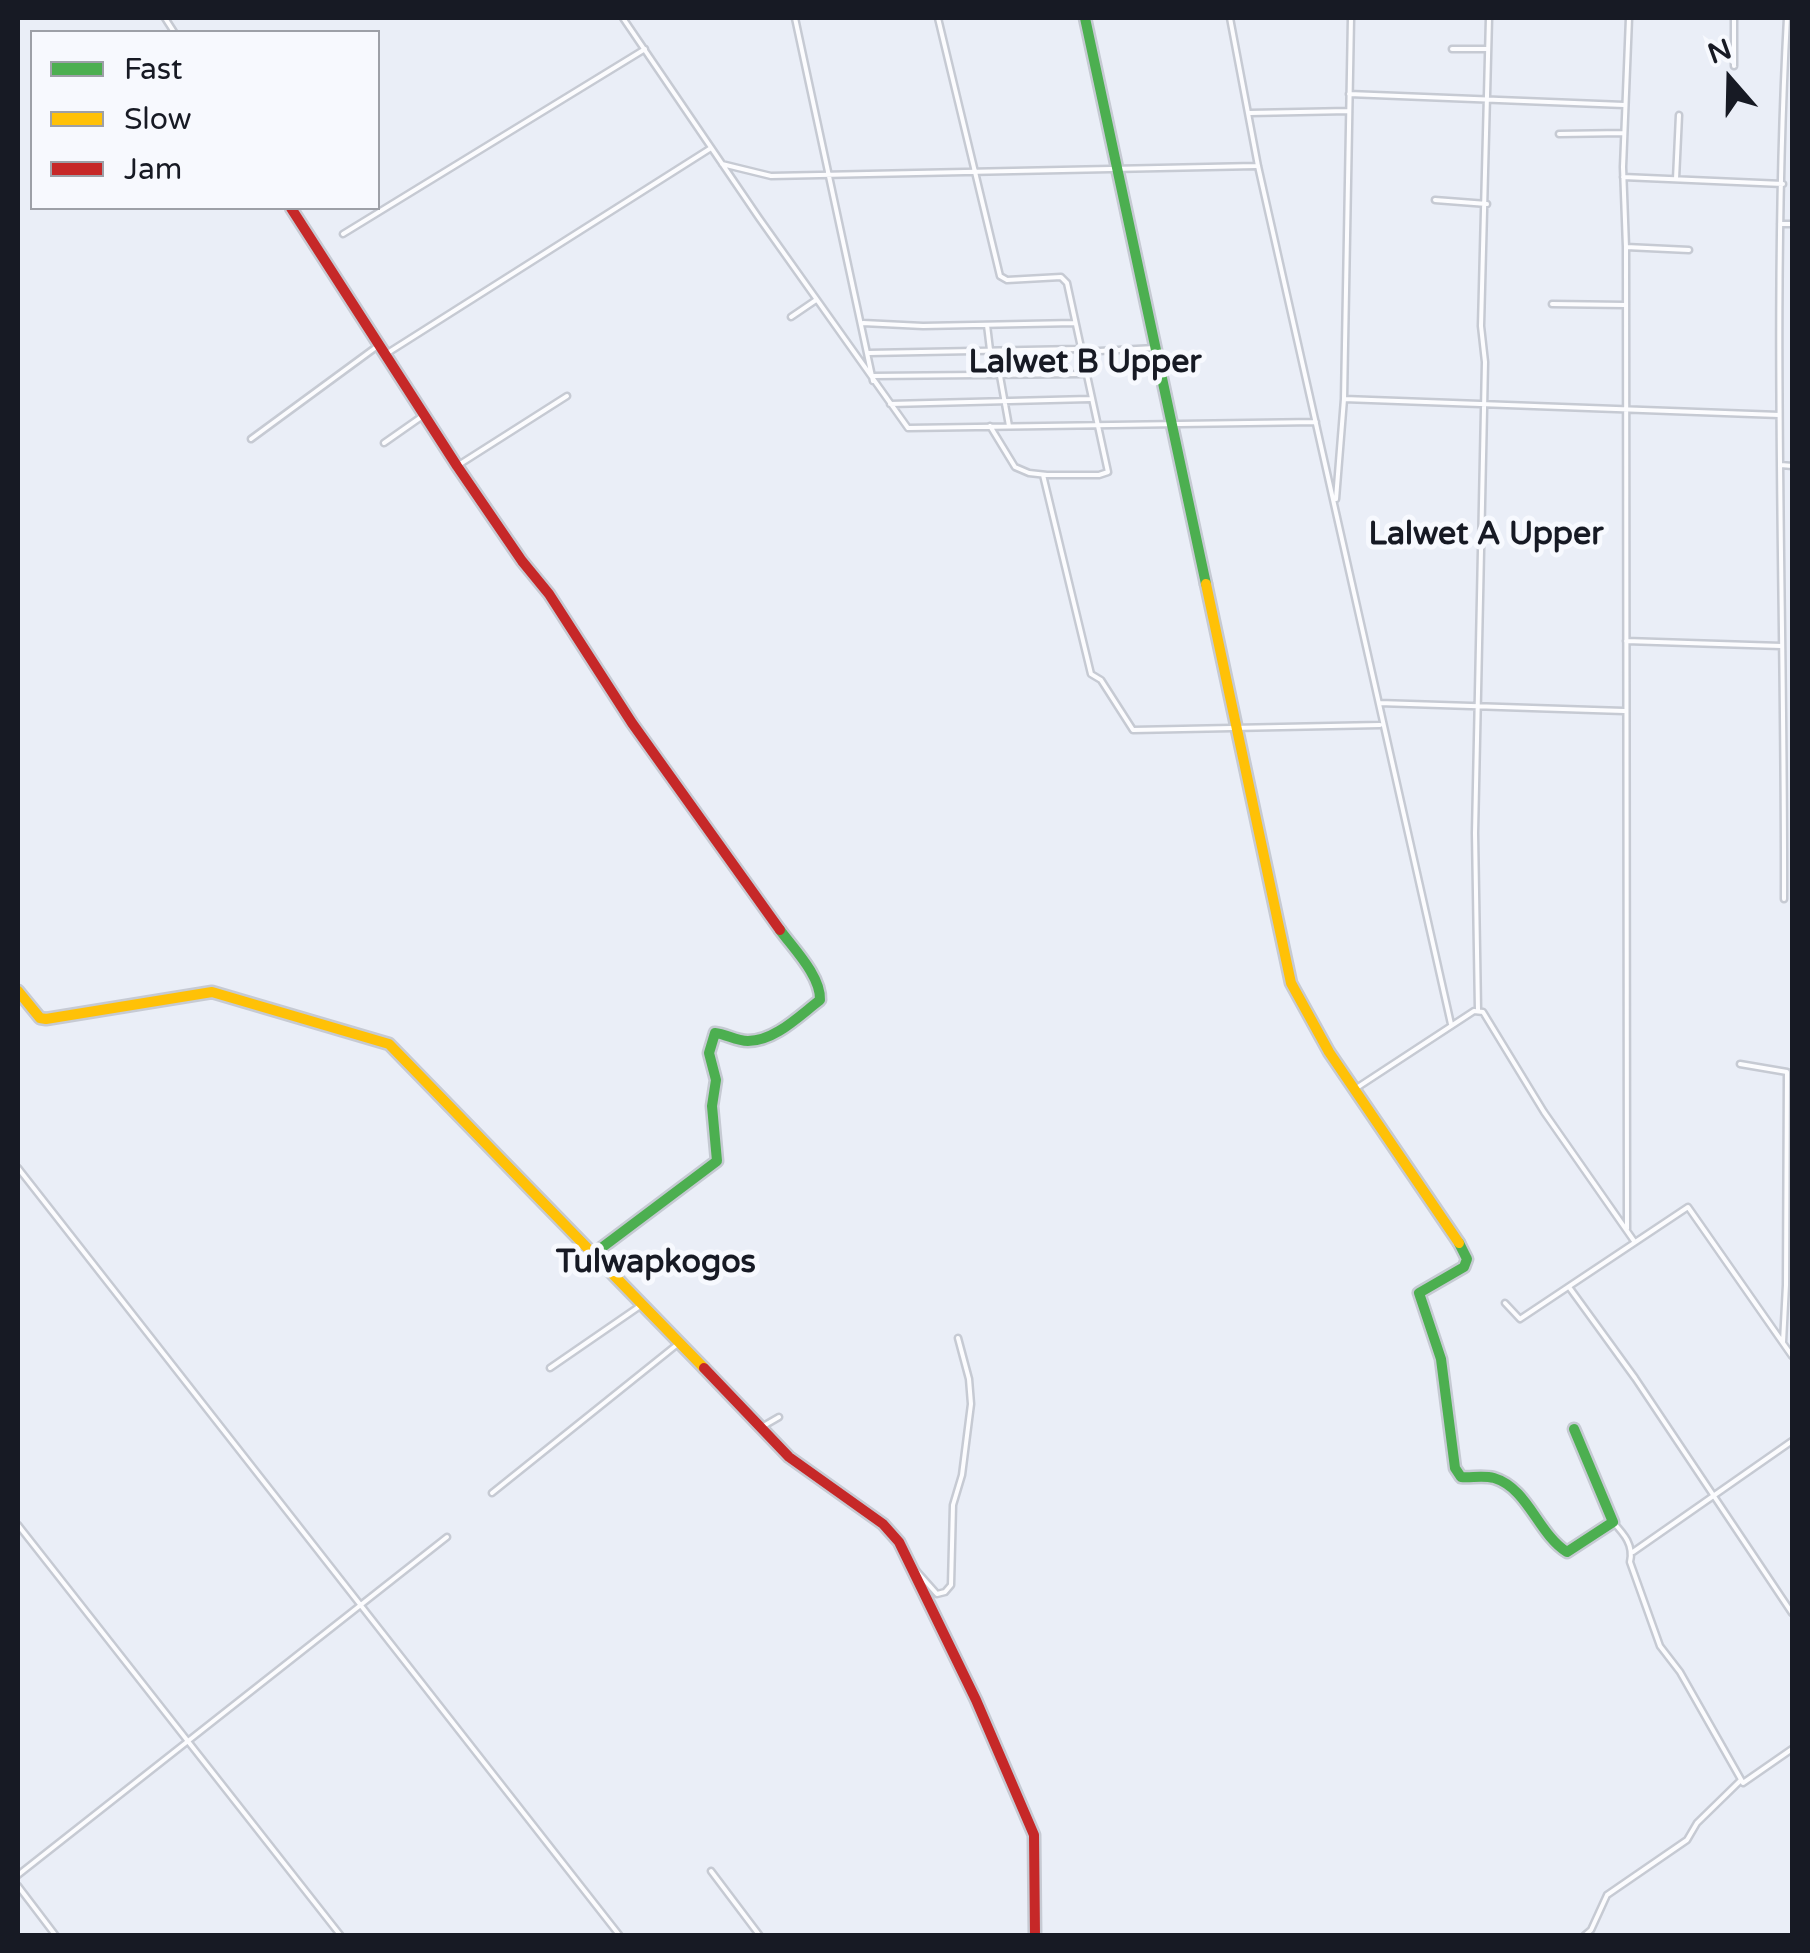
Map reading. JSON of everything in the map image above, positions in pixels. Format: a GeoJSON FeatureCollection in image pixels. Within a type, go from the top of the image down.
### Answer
{"type":"FeatureCollection","features":[{"type":"Feature","properties":{"kind":"street"},"geometry":{"type":"LineString","coordinates":[[623,18],[905,426],[915,430],[1316,422]]}},
{"type":"Feature","properties":{"kind":"street"},"geometry":{"type":"LineString","coordinates":[[795,18],[873,379]]}},
{"type":"Feature","properties":{"kind":"street"},"geometry":{"type":"LineString","coordinates":[[938,18],[1000,276],[1007,280],[1061,276],[1067,283],[1107,474],[1043,475],[1015,467],[990,426]]}},
{"type":"Feature","properties":{"kind":"street"},"geometry":{"type":"LineString","coordinates":[[1085,18],[1291,984],[1321,1038],[1456,1236],[1467,1259],[1468,1264],[1419,1293],[1441,1358],[1457,1473],[1466,1478],[1492,1477],[1510,1488],[1564,1552],[1613,1522]]}},
{"type":"Feature","properties":{"kind":"street"},"geometry":{"type":"LineString","coordinates":[[1230,18],[1258,166],[1451,1024]]}},
{"type":"Feature","properties":{"kind":"street"},"geometry":{"type":"LineString","coordinates":[[1335,504],[1344,399],[1351,18]]}},
{"type":"Feature","properties":{"kind":"street"},"geometry":{"type":"LineString","coordinates":[[1478,1010],[1475,834],[1489,18]]}},
{"type":"Feature","properties":{"kind":"street"},"geometry":{"type":"LineString","coordinates":[[1627,1229],[1623,177],[1630,18]]}},
{"type":"Feature","properties":{"kind":"street"},"geometry":{"type":"LineString","coordinates":[[1734,18],[1734,66]]}},
{"type":"Feature","properties":{"kind":"street"},"geometry":{"type":"LineString","coordinates":[[1784,900],[1780,224],[1788,18]]}},
{"type":"Feature","properties":{"kind":"street"},"geometry":{"type":"LineString","coordinates":[[1452,48],[1488,49]]}},
{"type":"Feature","properties":{"kind":"street"},"geometry":{"type":"LineString","coordinates":[[343,234],[644,50]]}},
{"type":"Feature","properties":{"kind":"street"},"geometry":{"type":"LineString","coordinates":[[1349,94],[1626,105]]}},
{"type":"Feature","properties":{"kind":"street"},"geometry":{"type":"LineString","coordinates":[[1250,113],[1348,111]]}},
{"type":"Feature","properties":{"kind":"street"},"geometry":{"type":"LineString","coordinates":[[1676,180],[1679,115]]}},
{"type":"Feature","properties":{"kind":"street"},"geometry":{"type":"LineString","coordinates":[[1559,134],[1624,133]]}},
{"type":"Feature","properties":{"kind":"street"},"geometry":{"type":"LineString","coordinates":[[250,439],[383,349],[711,148]]}},
{"type":"Feature","properties":{"kind":"street"},"geometry":{"type":"LineString","coordinates":[[722,164],[770,176],[1258,166]]}},
{"type":"Feature","properties":{"kind":"street"},"geometry":{"type":"LineString","coordinates":[[1782,175],[1792,175]]}},
{"type":"Feature","properties":{"kind":"street"},"geometry":{"type":"LineString","coordinates":[[1623,177],[1783,184]]}},
{"type":"Feature","properties":{"kind":"street"},"geometry":{"type":"LineString","coordinates":[[1434,200],[1486,204]]}},
{"type":"Feature","properties":{"kind":"street"},"geometry":{"type":"LineString","coordinates":[[292,210],[457,466],[776,929],[803,961],[821,993],[820,1000],[761,1039],[741,1041],[720,1031],[715,1033],[709,1053],[716,1080],[712,1106],[717,1161],[592,1255]]}},
{"type":"Feature","properties":{"kind":"street"},"geometry":{"type":"LineString","coordinates":[[1780,224],[1792,224]]}},
{"type":"Feature","properties":{"kind":"street"},"geometry":{"type":"LineString","coordinates":[[1626,246],[1688,250]]}},
{"type":"Feature","properties":{"kind":"street"},"geometry":{"type":"LineString","coordinates":[[790,317],[816,300]]}},
{"type":"Feature","properties":{"kind":"street"},"geometry":{"type":"LineString","coordinates":[[1552,304],[1625,305]]}},
{"type":"Feature","properties":{"kind":"street"},"geometry":{"type":"LineString","coordinates":[[862,323],[1076,323]]}},
{"type":"Feature","properties":{"kind":"street"},"geometry":{"type":"LineString","coordinates":[[987,326],[990,351]]}},
{"type":"Feature","properties":{"kind":"street"},"geometry":{"type":"LineString","coordinates":[[868,353],[1155,348]]}},
{"type":"Feature","properties":{"kind":"street"},"geometry":{"type":"LineString","coordinates":[[873,379],[1086,374]]}},
{"type":"Feature","properties":{"kind":"street"},"geometry":{"type":"LineString","coordinates":[[1000,376],[1009,426]]}},
{"type":"Feature","properties":{"kind":"street"},"geometry":{"type":"LineString","coordinates":[[457,466],[567,396]]}},
{"type":"Feature","properties":{"kind":"street"},"geometry":{"type":"LineString","coordinates":[[890,404],[1091,399]]}},
{"type":"Feature","properties":{"kind":"street"},"geometry":{"type":"LineString","coordinates":[[1344,399],[1780,415]]}},
{"type":"Feature","properties":{"kind":"street"},"geometry":{"type":"LineString","coordinates":[[384,443],[424,415]]}},
{"type":"Feature","properties":{"kind":"street"},"geometry":{"type":"LineString","coordinates":[[1781,465],[1792,466]]}},
{"type":"Feature","properties":{"kind":"street"},"geometry":{"type":"LineString","coordinates":[[1043,475],[1091,674],[1101,680],[1130,726],[1139,732],[1382,725]]}},
{"type":"Feature","properties":{"kind":"street"},"geometry":{"type":"LineString","coordinates":[[1626,641],[1784,646]]}},
{"type":"Feature","properties":{"kind":"street"},"geometry":{"type":"LineString","coordinates":[[1379,703],[1626,711]]}},
{"type":"Feature","properties":{"kind":"street"},"geometry":{"type":"LineString","coordinates":[[1784,802],[1792,802]]}},
{"type":"Feature","properties":{"kind":"street"},"geometry":{"type":"LineString","coordinates":[[18,990],[40,1018],[46,1019],[212,992],[389,1044],[417,1069],[760,1428],[808,1473],[890,1531],[976,1700],[1034,1835],[1035,1936]]}},
{"type":"Feature","properties":{"kind":"street"},"geometry":{"type":"LineString","coordinates":[[1354,1089],[1478,1010]]}},
{"type":"Feature","properties":{"kind":"street"},"geometry":{"type":"LineString","coordinates":[[1478,1010],[1634,1241]]}},
{"type":"Feature","properties":{"kind":"street"},"geometry":{"type":"LineString","coordinates":[[1740,1064],[1787,1072],[1790,1275],[1783,1342]]}},
{"type":"Feature","properties":{"kind":"street"},"geometry":{"type":"LineString","coordinates":[[18,1168],[620,1936]]}},
{"type":"Feature","properties":{"kind":"street"},"geometry":{"type":"LineString","coordinates":[[1505,1304],[1520,1319],[1678,1212],[1692,1209],[1792,1356]]}},
{"type":"Feature","properties":{"kind":"street"},"geometry":{"type":"LineString","coordinates":[[1568,1286],[1635,1378],[1792,1613]]}},
{"type":"Feature","properties":{"kind":"street"},"geometry":{"type":"LineString","coordinates":[[550,1368],[642,1304]]}},
{"type":"Feature","properties":{"kind":"street"},"geometry":{"type":"LineString","coordinates":[[910,1565],[937,1594],[946,1592],[951,1584],[952,1505],[962,1475],[971,1404],[958,1338]]}},
{"type":"Feature","properties":{"kind":"street"},"geometry":{"type":"LineString","coordinates":[[492,1493],[679,1343]]}},
{"type":"Feature","properties":{"kind":"street"},"geometry":{"type":"LineString","coordinates":[[760,1428],[779,1416]]}},
{"type":"Feature","properties":{"kind":"street"},"geometry":{"type":"LineString","coordinates":[[1574,1429],[1613,1522],[1628,1538],[1633,1552]]}},
{"type":"Feature","properties":{"kind":"street"},"geometry":{"type":"LineString","coordinates":[[1792,1441],[1634,1548],[1630,1562],[1660,1646],[1670,1664],[1680,1672],[1741,1780],[1746,1783],[1792,1749]]}},
{"type":"Feature","properties":{"kind":"street"},"geometry":{"type":"LineString","coordinates":[[18,1525],[341,1936]]}},
{"type":"Feature","properties":{"kind":"street"},"geometry":{"type":"LineString","coordinates":[[18,1875],[447,1537]]}},
{"type":"Feature","properties":{"kind":"street"},"geometry":{"type":"LineString","coordinates":[[1584,1936],[1607,1894],[1688,1840],[1698,1824],[1741,1780]]}},
{"type":"Feature","properties":{"kind":"street"},"geometry":{"type":"LineString","coordinates":[[711,1871],[760,1936]]}},
{"type":"Feature","properties":{"kind":"street"},"geometry":{"type":"LineString","coordinates":[[18,1886],[56,1936]]}},
{"type":"Feature","properties":{"kind":"traffic: fast"},"geometry":{"type":"LineString","coordinates":[[1085,18],[1206,584]]}},
{"type":"Feature","properties":{"kind":"traffic: fast"},"geometry":{"type":"LineString","coordinates":[[592,1255],[717,1161],[712,1106],[716,1080],[709,1053],[715,1033],[744,1041],[768,1037],[820,1000],[811,972],[780,930]]}},
{"type":"Feature","properties":{"kind":"traffic: fast"},"geometry":{"type":"LineString","coordinates":[[1459,1243],[1467,1259],[1464,1267],[1419,1293],[1441,1359],[1455,1468],[1461,1477],[1490,1477],[1506,1483],[1567,1552],[1613,1522],[1574,1429]]}},
{"type":"Feature","properties":{"kind":"traffic: slow"},"geometry":{"type":"LineString","coordinates":[[1206,584],[1291,983],[1329,1052],[1459,1243]]}},
{"type":"Feature","properties":{"kind":"traffic: slow"},"geometry":{"type":"LineString","coordinates":[[18,991],[40,1018],[46,1019],[212,992],[389,1044],[704,1368]]}},
{"type":"Feature","properties":{"kind":"traffic: jam"},"geometry":{"type":"LineString","coordinates":[[292,210],[457,466],[549,594],[632,723],[780,930]]}},
{"type":"Feature","properties":{"kind":"traffic: jam"},"geometry":{"type":"LineString","coordinates":[[704,1368],[789,1457],[883,1524],[899,1542],[976,1700],[1034,1835],[1035,1936]]}},
{"type":"Feature","properties":{"kind":"district","name":"Lalwet B Upper"},"geometry":{"type":"Point","coordinates":[1085,364]}},
{"type":"Feature","properties":{"kind":"district","name":"Lalwet A Upper"},"geometry":{"type":"Point","coordinates":[1486,536]}},
{"type":"Feature","properties":{"kind":"district","name":"Tulwapkogos"},"geometry":{"type":"Point","coordinates":[656,1264]}}]}
